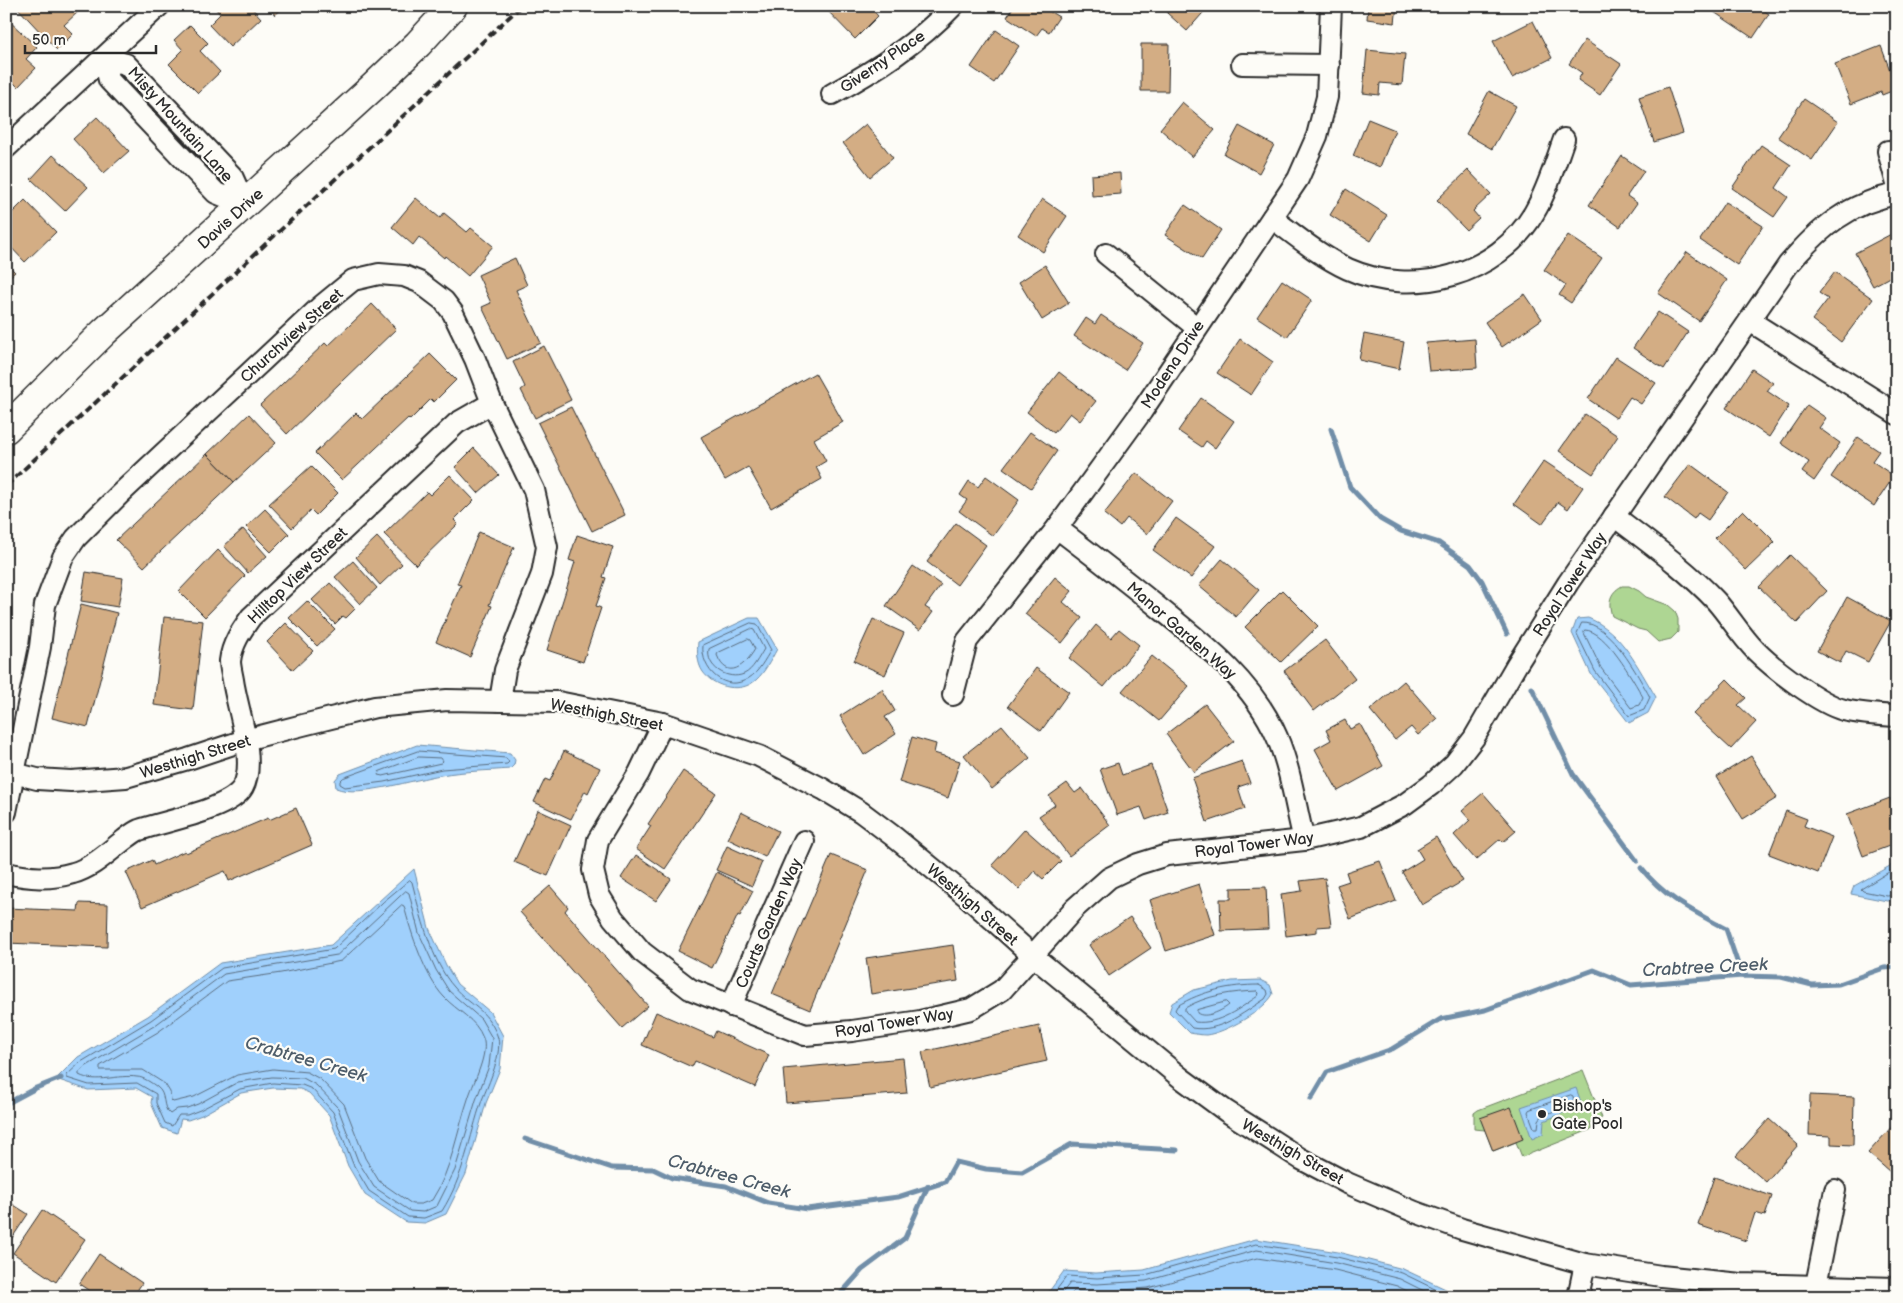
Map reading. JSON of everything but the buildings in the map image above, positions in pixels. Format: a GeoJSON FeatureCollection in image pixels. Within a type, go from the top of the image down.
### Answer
{"type":"FeatureCollection","features":[{"type":"Feature","properties":{"kind":"main road","name":"Davis Drive"},"geometry":{"type":"LineString","coordinates":[[6,429],[104,332],[392,69],[453,6]]}},
{"type":"Feature","properties":{"kind":"street"},"geometry":{"type":"LineString","coordinates":[[6,148],[159,6]]}},
{"type":"Feature","properties":{"kind":"street","name":"Modena Drive"},"geometry":{"type":"LineString","coordinates":[[953,695],[967,641],[1057,528],[1142,410],[1196,327],[1298,179],[1317,136],[1327,97],[1331,6]]}},
{"type":"Feature","properties":{"kind":"street","name":"Giverny Place"},"geometry":{"type":"LineString","coordinates":[[832,94],[880,66],[902,50],[946,9]]}},
{"type":"Feature","properties":{"kind":"street","name":"Misty Mountain Lane"},"geometry":{"type":"LineString","coordinates":[[104,58],[109,80],[193,170],[216,193],[245,205]]}},
{"type":"Feature","properties":{"kind":"street"},"geometry":{"type":"LineString","coordinates":[[1242,64],[1329,65]]}},
{"type":"Feature","properties":{"kind":"street"},"geometry":{"type":"LineString","coordinates":[[1272,218],[1332,261],[1372,277],[1394,282],[1419,282],[1448,277],[1480,265],[1501,250],[1518,234],[1534,214],[1564,139]]}},
{"type":"Feature","properties":{"kind":"street"},"geometry":{"type":"LineString","coordinates":[[1888,152],[1897,184]]}},
{"type":"Feature","properties":{"kind":"street","name":"Royal Tower Way"},"geometry":{"type":"LineString","coordinates":[[663,724],[638,773],[598,840],[593,870],[599,895],[614,918],[642,952],[690,989],[805,1035],[852,1031],[920,1021],[971,1009],[1002,990],[1075,908],[1109,878],[1138,864],[1167,855],[1304,840],[1361,827],[1406,804],[1431,785],[1454,764],[1474,738],[1544,620],[1788,265],[1824,227],[1860,204],[1897,194]]}},
{"type":"Feature","properties":{"kind":"street"},"geometry":{"type":"LineString","coordinates":[[1106,254],[1196,327]]}},
{"type":"Feature","properties":{"kind":"street","name":"Churchview Street"},"geometry":{"type":"LineString","coordinates":[[6,812],[10,772],[40,647],[45,605],[63,557],[76,538],[120,494],[320,307],[354,280],[379,274],[404,276],[419,282],[444,301],[453,313],[475,359],[492,402],[534,490],[547,547],[542,574],[505,670],[500,701]]}},
{"type":"Feature","properties":{"kind":"street"},"geometry":{"type":"LineString","coordinates":[[1750,321],[1897,414]]}},
{"type":"Feature","properties":{"kind":"street","name":"Hilltop View Street"},"geometry":{"type":"LineString","coordinates":[[6,873],[27,878],[52,878],[75,873],[92,865],[137,831],[179,819],[226,802],[242,788],[248,768],[245,740],[230,662],[236,639],[251,617],[451,428],[492,402]]}},
{"type":"Feature","properties":{"kind":"street"},"geometry":{"type":"LineString","coordinates":[[1614,516],[1674,561],[1716,601],[1756,651],[1789,678],[1812,694],[1842,710],[1897,716]]}},
{"type":"Feature","properties":{"kind":"street","name":"Manor Garden Way"},"geometry":{"type":"LineString","coordinates":[[1057,528],[1185,629],[1223,663],[1252,695],[1276,735],[1286,760],[1304,840]]}},
{"type":"Feature","properties":{"kind":"street","name":"Westhigh Street"},"geometry":{"type":"LineString","coordinates":[[10,772],[37,779],[72,782],[126,777],[245,740],[375,708],[446,700],[558,702],[663,724],[759,756],[823,789],[861,812],[970,899],[1033,956],[1189,1083],[1226,1111],[1301,1159],[1347,1183],[1414,1212],[1506,1242],[1585,1264],[1662,1276],[1741,1284],[1897,1288]]}},
{"type":"Feature","properties":{"kind":"street","name":"Courts Garden Way"},"geometry":{"type":"LineString","coordinates":[[731,1006],[804,841]]}},
{"type":"Feature","properties":{"kind":"street"},"geometry":{"type":"LineString","coordinates":[[1816,1285],[1835,1190]]}},
{"type":"Feature","properties":{"kind":"street"},"geometry":{"type":"LineString","coordinates":[[1578,1297],[1585,1264]]}},
{"type":"Feature","properties":{"kind":"green space"},"geometry":{"type":"Polygon","coordinates":[[[1622,586],[1629,586],[1646,597],[1668,605],[1675,611],[1678,619],[1678,632],[1671,639],[1658,642],[1646,631],[1612,616],[1610,607],[1612,595],[1622,586]]]}},
{"type":"Feature","properties":{"kind":"green space"},"geometry":{"type":"Polygon","coordinates":[[[1583,1070],[1602,1118],[1590,1123],[1592,1129],[1522,1157],[1516,1142],[1493,1151],[1485,1130],[1474,1129],[1474,1113],[1478,1110],[1583,1070]]]}},
{"type":"Feature","properties":{"kind":"water"},"geometry":{"type":"Polygon","coordinates":[[[749,618],[759,618],[777,649],[769,663],[756,680],[746,686],[733,688],[713,681],[701,669],[698,657],[698,642],[749,618]]]}},
{"type":"Feature","properties":{"kind":"water"},"geometry":{"type":"Polygon","coordinates":[[[1588,618],[1600,624],[1620,641],[1636,663],[1656,697],[1648,713],[1629,723],[1591,674],[1572,633],[1577,619],[1588,618]]]}},
{"type":"Feature","properties":{"kind":"water"},"geometry":{"type":"Polygon","coordinates":[[[417,745],[510,753],[515,760],[514,765],[510,769],[449,774],[358,791],[336,788],[335,780],[340,774],[417,745]]]}},
{"type":"Feature","properties":{"kind":"water"},"geometry":{"type":"Polygon","coordinates":[[[1897,862],[1897,900],[1887,901],[1851,894],[1854,886],[1897,862]]]}},
{"type":"Feature","properties":{"kind":"water"},"geometry":{"type":"Polygon","coordinates":[[[414,869],[429,928],[446,965],[457,984],[490,1012],[503,1036],[500,1069],[486,1103],[466,1174],[446,1214],[425,1223],[406,1222],[365,1195],[348,1166],[329,1115],[309,1093],[300,1089],[273,1088],[241,1093],[202,1115],[188,1120],[181,1119],[177,1133],[162,1128],[151,1103],[152,1097],[136,1088],[88,1090],[56,1079],[78,1057],[148,1016],[220,963],[331,945],[414,869]]]}},
{"type":"Feature","properties":{"kind":"water"},"geometry":{"type":"Polygon","coordinates":[[[1260,980],[1270,985],[1273,994],[1269,1000],[1244,1020],[1223,1030],[1206,1035],[1190,1033],[1169,1012],[1172,1003],[1194,990],[1232,981],[1260,980]]]}},
{"type":"Feature","properties":{"kind":"water","name":"Bishop's Gate Pool"},"geometry":{"type":"Polygon","coordinates":[[[1576,1088],[1582,1105],[1544,1121],[1543,1134],[1532,1139],[1521,1107],[1576,1088]]]}},
{"type":"Feature","properties":{"kind":"water"},"geometry":{"type":"Polygon","coordinates":[[[1256,1239],[1338,1252],[1403,1269],[1452,1292],[1448,1297],[1045,1297],[1064,1271],[1096,1273],[1144,1270],[1256,1239]]]}},
{"type":"Feature","properties":{"kind":"waterway"},"geometry":{"type":"LineString","coordinates":[[1331,429],[1350,487],[1380,519],[1401,531],[1439,543],[1470,565],[1482,581],[1507,634]]}},
{"type":"Feature","properties":{"kind":"waterway"},"geometry":{"type":"LineString","coordinates":[[1532,688],[1573,774],[1637,861]]}},
{"type":"Feature","properties":{"kind":"waterway"},"geometry":{"type":"LineString","coordinates":[[1641,868],[1670,896],[1726,929],[1742,976]]}},
{"type":"Feature","properties":{"kind":"waterway","name":"Crabtree Creek"},"geometry":{"type":"LineString","coordinates":[[1311,1099],[1327,1072],[1392,1049],[1441,1019],[1485,1010],[1594,970],[1631,985],[1742,976],[1781,977],[1812,985],[1839,984],[1884,968],[1897,967]]}},
{"type":"Feature","properties":{"kind":"waterway","name":"Crabtree Creek"},"geometry":{"type":"LineString","coordinates":[[6,1104],[36,1088],[61,1078]]}},
{"type":"Feature","properties":{"kind":"waterway","name":"Crabtree Creek"},"geometry":{"type":"LineString","coordinates":[[525,1139],[612,1168],[653,1169],[672,1178],[726,1186],[768,1203],[807,1209],[898,1197],[945,1182],[956,1162],[986,1169],[1022,1172],[1072,1144],[1177,1150]]}},
{"type":"Feature","properties":{"kind":"waterway"},"geometry":{"type":"LineString","coordinates":[[838,1297],[862,1270],[905,1238],[928,1186]]}},
{"type":"Feature","properties":{"kind":"railway"},"geometry":{"type":"LineString","coordinates":[[6,486],[521,6]]}},
{"type":"Feature","properties":{"kind":"place","name":"Bishop's Gate Pool"},"geometry":{"type":"Point","coordinates":[1542,1114]}}]}
